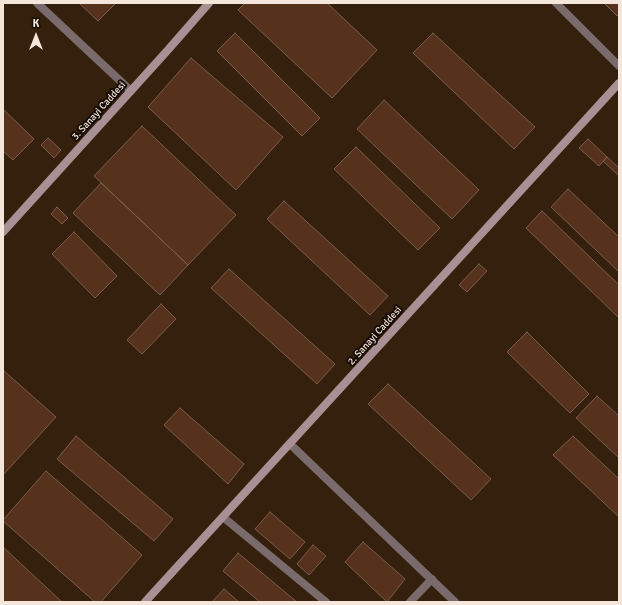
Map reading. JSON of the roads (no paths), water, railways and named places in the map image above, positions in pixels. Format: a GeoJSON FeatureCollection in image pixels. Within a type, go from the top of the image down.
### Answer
{"type":"FeatureCollection","features":[{"type":"Feature","properties":{"kind":"street"},"geometry":{"type":"LineString","coordinates":[[37,3],[130,92]]}},
{"type":"Feature","properties":{"kind":"street","name":"3. Sanayi Caddesi"},"geometry":{"type":"LineString","coordinates":[[3,232],[209,3]]}},
{"type":"Feature","properties":{"kind":"street"},"geometry":{"type":"LineString","coordinates":[[556,3],[619,66]]}},
{"type":"Feature","properties":{"kind":"street","name":"2. Sanayi Caddesi"},"geometry":{"type":"LineString","coordinates":[[145,602],[619,83]]}},
{"type":"Feature","properties":{"kind":"street"},"geometry":{"type":"LineString","coordinates":[[290,444],[455,602]]}},
{"type":"Feature","properties":{"kind":"street"},"geometry":{"type":"LineString","coordinates":[[223,517],[326,602]]}},
{"type":"Feature","properties":{"kind":"street"},"geometry":{"type":"LineString","coordinates":[[410,602],[432,579]]}}]}
